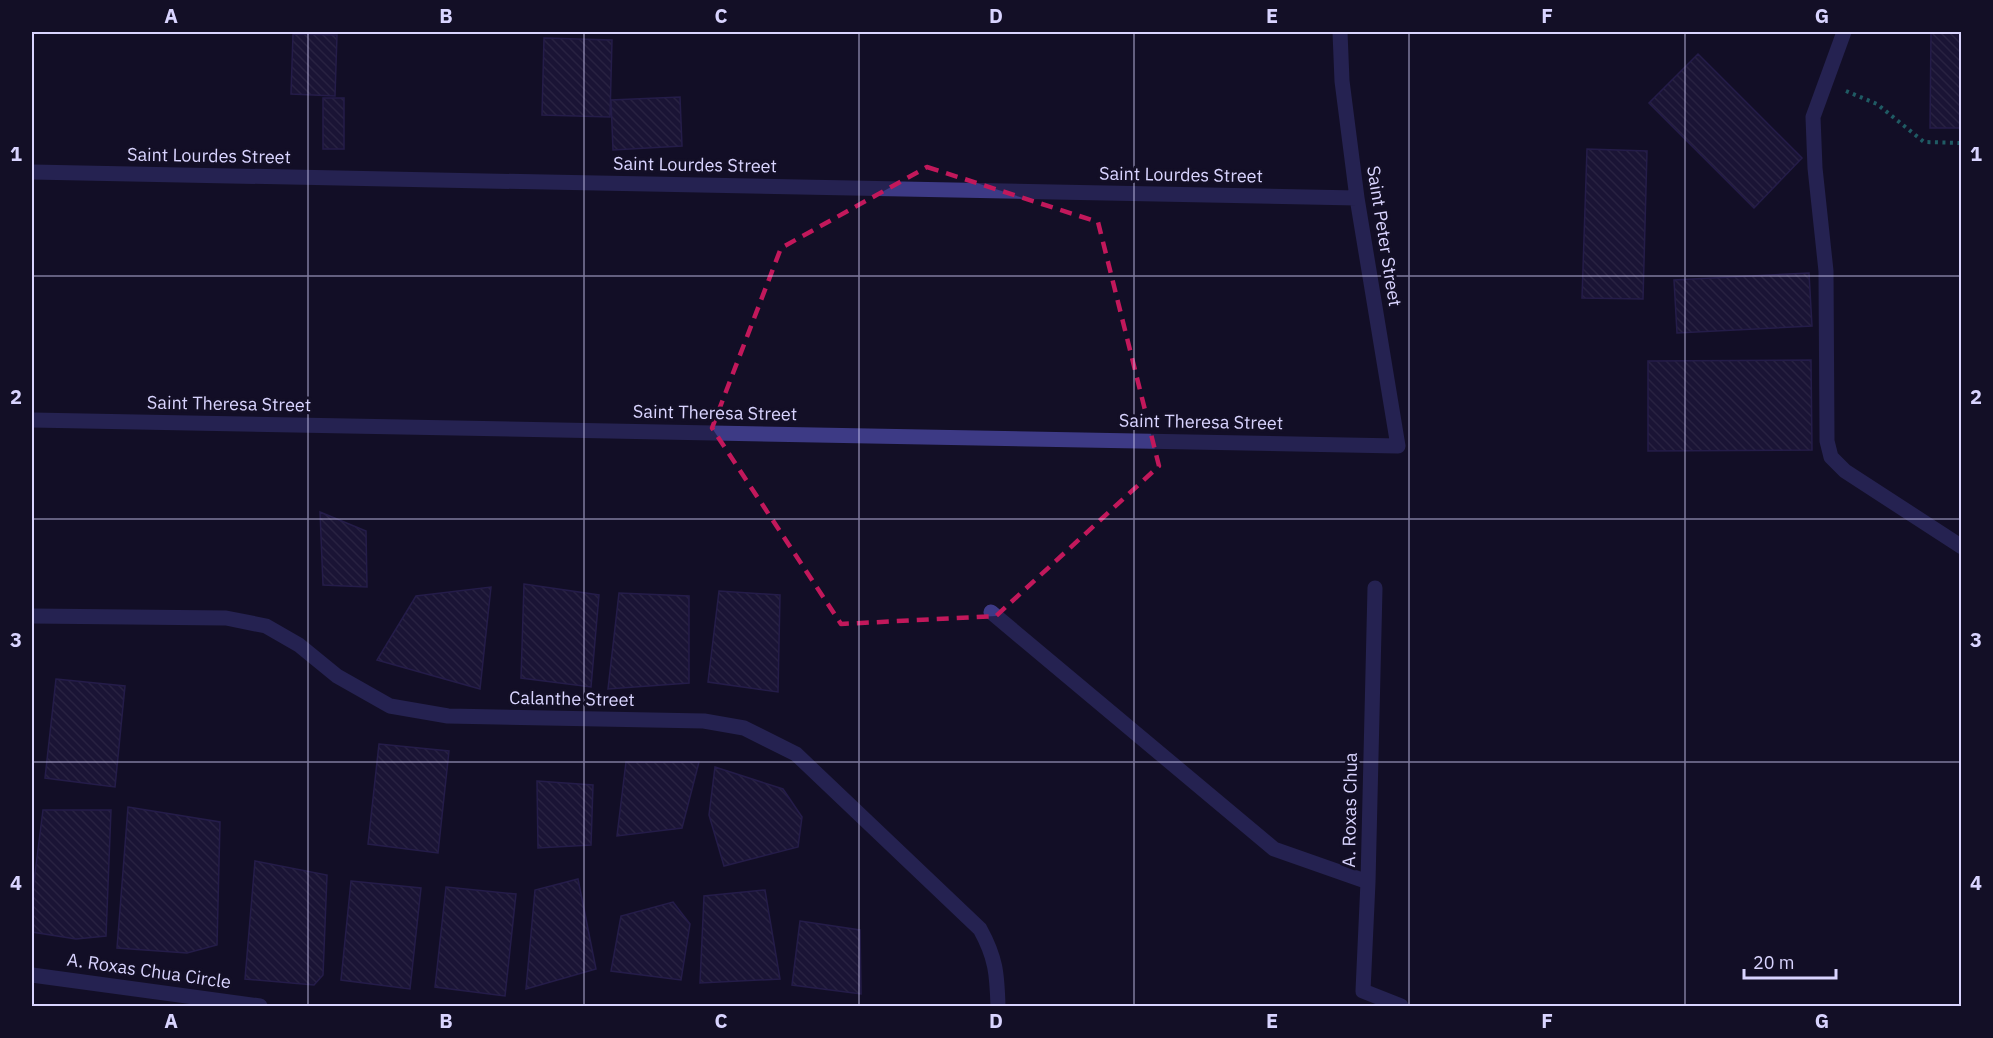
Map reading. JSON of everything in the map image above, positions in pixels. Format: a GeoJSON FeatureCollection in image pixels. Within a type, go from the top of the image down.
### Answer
{"type":"FeatureCollection","features":[{"type":"Feature","properties":{"kind":"street","name":"Saint Peter Street"},"geometry":{"type":"LineString","coordinates":[[1340,32],[1342,81],[1358,198],[1398,446]]}},
{"type":"Feature","properties":{"kind":"street"},"geometry":{"type":"LineString","coordinates":[[1844,32],[1813,117],[1815,168],[1826,271],[1827,441],[1831,457],[1845,471],[1962,547]]}},
{"type":"Feature","properties":{"kind":"street","name":"Saint Lourdes Street"},"geometry":{"type":"LineString","coordinates":[[32,172],[1358,198]]}},
{"type":"Feature","properties":{"kind":"street","name":"Saint Theresa Street"},"geometry":{"type":"LineString","coordinates":[[32,420],[1398,446]]}},
{"type":"Feature","properties":{"kind":"street","name":"A. Roxas Chua"},"geometry":{"type":"LineString","coordinates":[[1374,588],[1368,882],[1363,991],[1401,1006]]}},
{"type":"Feature","properties":{"kind":"street"},"geometry":{"type":"LineString","coordinates":[[992,612],[1274,849],[1368,882]]}},
{"type":"Feature","properties":{"kind":"street","name":"Calanthe Street"},"geometry":{"type":"LineString","coordinates":[[32,616],[226,618],[266,626],[299,645],[337,676],[390,706],[448,716],[704,721],[744,728],[796,754],[980,928],[991,948],[996,965],[999,1006]]}},
{"type":"Feature","properties":{"kind":"street","name":"A. Roxas Chua Circle"},"geometry":{"type":"LineString","coordinates":[[32,975],[260,1006]]}},
{"type":"Feature","properties":{"kind":"path"},"geometry":{"type":"LineString","coordinates":[[1825,83],[1877,104],[1924,142],[1962,143]]}},
{"type":"Feature","properties":{"kind":"highlighted area"},"geometry":{"type":"Polygon","coordinates":[[[927,167],[1098,222],[1159,466],[996,616],[841,624],[712,428],[781,248],[927,167]]]}},
{"type":"Feature","properties":{"kind":"building"},"geometry":{"type":"Polygon","coordinates":[[[1931,32],[1962,32],[1962,128],[1930,128],[1931,32]]]}},
{"type":"Feature","properties":{"kind":"building"},"geometry":{"type":"Polygon","coordinates":[[[293,34],[337,35],[335,96],[291,94],[293,34]]]}},
{"type":"Feature","properties":{"kind":"building"},"geometry":{"type":"Polygon","coordinates":[[[544,38],[612,40],[610,117],[542,115],[544,38]]]}},
{"type":"Feature","properties":{"kind":"building"},"geometry":{"type":"Polygon","coordinates":[[[1698,54],[1802,158],[1754,208],[1649,103],[1698,54]]]}},
{"type":"Feature","properties":{"kind":"building"},"geometry":{"type":"Polygon","coordinates":[[[680,97],[682,146],[613,150],[611,100],[680,97]]]}},
{"type":"Feature","properties":{"kind":"building"},"geometry":{"type":"Polygon","coordinates":[[[323,98],[344,98],[344,149],[323,149],[323,98]]]}},
{"type":"Feature","properties":{"kind":"building"},"geometry":{"type":"Polygon","coordinates":[[[1587,149],[1647,151],[1643,299],[1582,298],[1587,149]]]}},
{"type":"Feature","properties":{"kind":"building"},"geometry":{"type":"Polygon","coordinates":[[[1809,273],[1812,326],[1677,333],[1674,280],[1809,273]]]}},
{"type":"Feature","properties":{"kind":"building"},"geometry":{"type":"Polygon","coordinates":[[[1811,360],[1812,450],[1648,451],[1648,361],[1811,360]]]}},
{"type":"Feature","properties":{"kind":"building"},"geometry":{"type":"Polygon","coordinates":[[[320,512],[366,531],[367,587],[323,585],[320,512]]]}},
{"type":"Feature","properties":{"kind":"building"},"geometry":{"type":"Polygon","coordinates":[[[524,584],[599,595],[591,687],[521,678],[524,584]]]}},
{"type":"Feature","properties":{"kind":"building"},"geometry":{"type":"Polygon","coordinates":[[[491,587],[480,689],[377,660],[416,596],[491,587]]]}},
{"type":"Feature","properties":{"kind":"building"},"geometry":{"type":"Polygon","coordinates":[[[719,591],[780,595],[778,692],[708,682],[719,591]]]}},
{"type":"Feature","properties":{"kind":"building"},"geometry":{"type":"Polygon","coordinates":[[[619,593],[689,596],[689,683],[608,689],[619,593]]]}},
{"type":"Feature","properties":{"kind":"building"},"geometry":{"type":"Polygon","coordinates":[[[56,679],[125,686],[115,787],[45,778],[56,679]]]}},
{"type":"Feature","properties":{"kind":"building"},"geometry":{"type":"Polygon","coordinates":[[[379,744],[449,751],[438,853],[368,844],[379,744]]]}},
{"type":"Feature","properties":{"kind":"building"},"geometry":{"type":"Polygon","coordinates":[[[626,762],[699,762],[682,828],[617,836],[626,762]]]}},
{"type":"Feature","properties":{"kind":"building"},"geometry":{"type":"Polygon","coordinates":[[[715,767],[783,789],[802,817],[798,847],[724,866],[709,815],[715,767]]]}},
{"type":"Feature","properties":{"kind":"building"},"geometry":{"type":"Polygon","coordinates":[[[537,781],[593,785],[591,845],[538,848],[537,781]]]}},
{"type":"Feature","properties":{"kind":"building"},"geometry":{"type":"Polygon","coordinates":[[[128,807],[220,822],[217,945],[187,953],[117,948],[128,807]]]}},
{"type":"Feature","properties":{"kind":"building"},"geometry":{"type":"Polygon","coordinates":[[[43,810],[111,810],[106,936],[76,939],[32,932],[32,897],[43,810]]]}},
{"type":"Feature","properties":{"kind":"building"},"geometry":{"type":"Polygon","coordinates":[[[255,861],[327,875],[323,975],[314,985],[245,979],[255,861]]]}},
{"type":"Feature","properties":{"kind":"building"},"geometry":{"type":"Polygon","coordinates":[[[578,879],[596,969],[526,989],[535,890],[578,879]]]}},
{"type":"Feature","properties":{"kind":"building"},"geometry":{"type":"Polygon","coordinates":[[[351,881],[421,888],[410,989],[341,980],[351,881]]]}},
{"type":"Feature","properties":{"kind":"building"},"geometry":{"type":"Polygon","coordinates":[[[446,887],[516,894],[505,996],[435,987],[446,887]]]}},
{"type":"Feature","properties":{"kind":"building"},"geometry":{"type":"Polygon","coordinates":[[[765,890],[780,979],[700,983],[704,896],[765,890]]]}},
{"type":"Feature","properties":{"kind":"building"},"geometry":{"type":"Polygon","coordinates":[[[673,902],[690,924],[681,980],[611,971],[621,916],[673,902]]]}},
{"type":"Feature","properties":{"kind":"building"},"geometry":{"type":"Polygon","coordinates":[[[800,921],[860,930],[861,994],[792,985],[800,921]]]}}]}
